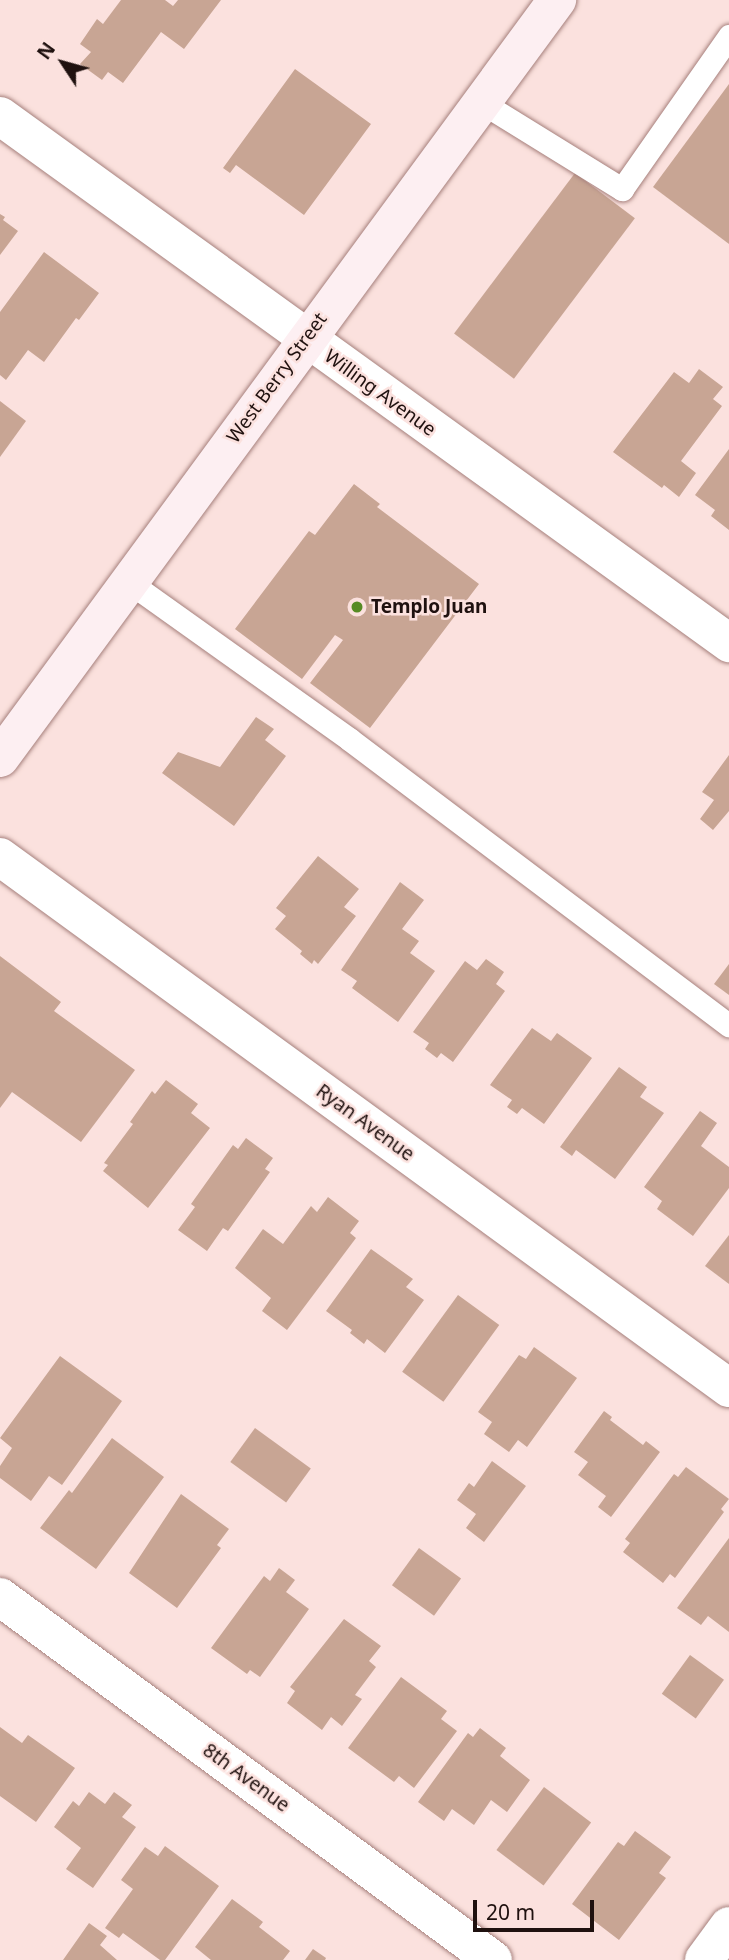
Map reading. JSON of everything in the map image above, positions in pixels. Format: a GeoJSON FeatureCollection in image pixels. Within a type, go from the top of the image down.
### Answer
{"type":"FeatureCollection","features":[{"type":"Feature","properties":{"kind":"main road","name":"West Berry Street"},"geometry":{"type":"LineString","coordinates":[[0,758],[305,339],[557,0]]}},
{"type":"Feature","properties":{"kind":"street","name":"Willing Avenue"},"geometry":{"type":"LineString","coordinates":[[0,116],[729,643]]}},
{"type":"Feature","properties":{"kind":"street","name":"Ryan Avenue"},"geometry":{"type":"LineString","coordinates":[[0,857],[729,1388]]}},
{"type":"Feature","properties":{"kind":"street","name":"8th Avenue"},"geometry":{"type":"LineString","coordinates":[[0,1597],[493,1960]]}},
{"type":"Feature","properties":{"kind":"street"},"geometry":{"type":"LineString","coordinates":[[704,1960],[729,1926]]}},
{"type":"Feature","properties":{"kind":"lane"},"geometry":{"type":"LineString","coordinates":[[481,102],[622,189],[729,36]]}},
{"type":"Feature","properties":{"kind":"lane"},"geometry":{"type":"LineString","coordinates":[[129,582],[349,739],[729,1025]]}},
{"type":"Feature","properties":{"kind":"building"},"geometry":{"type":"Polygon","coordinates":[[[121,0],[165,0],[173,6],[178,0],[221,0],[184,49],[161,32],[123,83],[108,72],[102,80],[80,64],[91,52],[80,44],[97,19],[103,24],[121,0]]]}},
{"type":"Feature","properties":{"kind":"building"},"geometry":{"type":"Polygon","coordinates":[[[295,69],[371,124],[304,215],[236,165],[230,173],[223,168],[295,69]]]}},
{"type":"Feature","properties":{"kind":"building"},"geometry":{"type":"Polygon","coordinates":[[[729,84],[729,244],[653,187],[729,84]]]}},
{"type":"Feature","properties":{"kind":"building"},"geometry":{"type":"Polygon","coordinates":[[[575,173],[635,218],[514,379],[454,334],[575,173]]]}},
{"type":"Feature","properties":{"kind":"building"},"geometry":{"type":"Polygon","coordinates":[[[0,214],[5,217],[3,220],[18,231],[0,255],[0,214]]]}},
{"type":"Feature","properties":{"kind":"building"},"geometry":{"type":"Polygon","coordinates":[[[44,252],[99,293],[79,320],[76,318],[44,362],[28,350],[6,380],[0,375],[0,312],[44,252]]]}},
{"type":"Feature","properties":{"kind":"building"},"geometry":{"type":"Polygon","coordinates":[[[699,369],[723,387],[713,399],[722,406],[681,461],[696,473],[679,497],[664,485],[662,488],[613,452],[674,372],[689,383],[699,369]]]}},
{"type":"Feature","properties":{"kind":"building"},"geometry":{"type":"Polygon","coordinates":[[[0,401],[26,421],[0,457],[0,401]]]}},
{"type":"Feature","properties":{"kind":"building"},"geometry":{"type":"Polygon","coordinates":[[[729,449],[729,530],[711,516],[715,510],[695,495],[729,449]]]}},
{"type":"Feature","properties":{"kind":"building","name":"Templo Juan"},"geometry":{"type":"Polygon","coordinates":[[[354,484],[380,504],[377,507],[479,584],[370,728],[310,683],[343,640],[335,635],[302,679],[235,629],[309,531],[315,535],[354,484]]]}},
{"type":"Feature","properties":{"kind":"building"},"geometry":{"type":"Polygon","coordinates":[[[256,717],[274,729],[265,740],[286,756],[234,826],[162,773],[178,752],[220,767],[256,717]]]}},
{"type":"Feature","properties":{"kind":"building"},"geometry":{"type":"Polygon","coordinates":[[[729,755],[729,811],[713,830],[700,819],[714,800],[702,792],[729,755]]]}},
{"type":"Feature","properties":{"kind":"building"},"geometry":{"type":"Polygon","coordinates":[[[318,856],[359,889],[344,907],[356,916],[318,964],[314,960],[312,964],[300,954],[302,951],[275,929],[286,916],[276,908],[318,856]]]}},
{"type":"Feature","properties":{"kind":"building"},"geometry":{"type":"Polygon","coordinates":[[[400,882],[424,900],[402,929],[419,941],[410,953],[435,971],[398,1022],[352,988],[357,981],[341,970],[400,882]]]}},
{"type":"Feature","properties":{"kind":"building"},"geometry":{"type":"Polygon","coordinates":[[[0,956],[61,1002],[54,1011],[135,1070],[81,1142],[12,1092],[0,1108],[0,956]]]}},
{"type":"Feature","properties":{"kind":"building"},"geometry":{"type":"Polygon","coordinates":[[[486,959],[504,972],[496,984],[505,991],[453,1062],[441,1053],[437,1058],[425,1049],[429,1043],[413,1032],[465,961],[477,970],[486,959]]]}},
{"type":"Feature","properties":{"kind":"building"},"geometry":{"type":"Polygon","coordinates":[[[729,964],[729,995],[714,984],[729,964]]]}},
{"type":"Feature","properties":{"kind":"building"},"geometry":{"type":"Polygon","coordinates":[[[532,1028],[551,1041],[557,1033],[592,1058],[544,1124],[522,1108],[517,1114],[507,1107],[512,1100],[490,1085],[532,1028]]]}},
{"type":"Feature","properties":{"kind":"building"},"geometry":{"type":"Polygon","coordinates":[[[619,1067],[647,1087],[640,1097],[664,1113],[615,1179],[576,1150],[572,1156],[560,1147],[619,1067]]]}},
{"type":"Feature","properties":{"kind":"building"},"geometry":{"type":"Polygon","coordinates":[[[166,1080],[198,1104],[191,1113],[210,1128],[148,1208],[103,1171],[108,1165],[104,1163],[133,1124],[130,1122],[152,1091],[155,1094],[166,1080]]]}},
{"type":"Feature","properties":{"kind":"building"},"geometry":{"type":"Polygon","coordinates":[[[700,1111],[717,1123],[701,1146],[729,1167],[729,1188],[693,1236],[657,1209],[662,1201],[644,1187],[700,1111]]]}},
{"type":"Feature","properties":{"kind":"building"},"geometry":{"type":"Polygon","coordinates":[[[246,1138],[273,1158],[265,1169],[270,1172],[228,1231],[223,1228],[207,1251],[178,1230],[195,1207],[191,1204],[233,1145],[238,1149],[246,1138]]]}},
{"type":"Feature","properties":{"kind":"building"},"geometry":{"type":"Polygon","coordinates":[[[328,1197],[359,1221],[350,1233],[356,1238],[287,1330],[262,1311],[271,1298],[235,1268],[263,1229],[283,1244],[311,1206],[317,1212],[328,1197]]]}},
{"type":"Feature","properties":{"kind":"building"},"geometry":{"type":"Polygon","coordinates":[[[729,1235],[729,1284],[705,1266],[729,1235]]]}},
{"type":"Feature","properties":{"kind":"building"},"geometry":{"type":"Polygon","coordinates":[[[371,1249],[413,1279],[406,1287],[424,1300],[385,1353],[367,1339],[364,1344],[350,1333],[352,1330],[326,1311],[371,1249]]]}},
{"type":"Feature","properties":{"kind":"building"},"geometry":{"type":"Polygon","coordinates":[[[458,1295],[499,1325],[443,1402],[402,1372],[458,1295]]]}},
{"type":"Feature","properties":{"kind":"building"},"geometry":{"type":"Polygon","coordinates":[[[534,1347],[577,1378],[527,1447],[518,1440],[509,1452],[484,1434],[492,1422],[478,1412],[519,1355],[526,1359],[534,1347]]]}},
{"type":"Feature","properties":{"kind":"building"},"geometry":{"type":"Polygon","coordinates":[[[60,1356],[122,1401],[62,1485],[49,1476],[31,1501],[0,1478],[0,1466],[12,1448],[0,1438],[60,1356]]]}},
{"type":"Feature","properties":{"kind":"building"},"geometry":{"type":"Polygon","coordinates":[[[604,1411],[612,1417],[610,1420],[643,1445],[646,1441],[660,1452],[611,1517],[598,1507],[606,1496],[578,1475],[588,1462],[574,1452],[604,1411]]]}},
{"type":"Feature","properties":{"kind":"building"},"geometry":{"type":"Polygon","coordinates":[[[255,1428],[311,1469],[286,1503],[230,1462],[255,1428]]]}},
{"type":"Feature","properties":{"kind":"building"},"geometry":{"type":"Polygon","coordinates":[[[112,1438],[164,1477],[96,1569],[40,1528],[69,1490],[72,1493],[112,1438]]]}},
{"type":"Feature","properties":{"kind":"building"},"geometry":{"type":"Polygon","coordinates":[[[492,1461],[526,1486],[484,1542],[466,1528],[476,1514],[457,1500],[469,1483],[474,1487],[492,1461]]]}},
{"type":"Feature","properties":{"kind":"building"},"geometry":{"type":"Polygon","coordinates":[[[686,1467],[729,1499],[721,1509],[724,1512],[675,1578],[670,1574],[663,1583],[623,1552],[630,1543],[625,1539],[674,1474],[678,1477],[686,1467]]]}},
{"type":"Feature","properties":{"kind":"building"},"geometry":{"type":"Polygon","coordinates":[[[181,1494],[229,1529],[217,1545],[221,1548],[177,1608],[129,1573],[181,1494]]]}},
{"type":"Feature","properties":{"kind":"building"},"geometry":{"type":"Polygon","coordinates":[[[729,1538],[729,1632],[708,1616],[701,1625],[677,1608],[729,1538]]]}},
{"type":"Feature","properties":{"kind":"building"},"geometry":{"type":"Polygon","coordinates":[[[419,1548],[461,1579],[434,1616],[392,1585],[419,1548]]]}},
{"type":"Feature","properties":{"kind":"building"},"geometry":{"type":"Polygon","coordinates":[[[279,1568],[295,1580],[286,1592],[309,1609],[260,1677],[250,1670],[247,1674],[211,1648],[264,1576],[270,1581],[279,1568]]]}},
{"type":"Feature","properties":{"kind":"building"},"geometry":{"type":"Polygon","coordinates":[[[344,1619],[381,1646],[369,1661],[376,1667],[355,1695],[362,1699],[342,1726],[331,1717],[322,1730],[287,1703],[295,1691],[290,1687],[344,1619]]]}},
{"type":"Feature","properties":{"kind":"building"},"geometry":{"type":"Polygon","coordinates":[[[690,1655],[724,1680],[696,1719],[662,1694],[690,1655]]]}},
{"type":"Feature","properties":{"kind":"building"},"geometry":{"type":"Polygon","coordinates":[[[401,1677],[447,1711],[441,1719],[457,1731],[414,1788],[399,1776],[394,1782],[348,1748],[401,1677]]]}},
{"type":"Feature","properties":{"kind":"building"},"geometry":{"type":"Polygon","coordinates":[[[0,1727],[22,1743],[28,1735],[75,1768],[36,1822],[0,1796],[0,1727]]]}},
{"type":"Feature","properties":{"kind":"building"},"geometry":{"type":"Polygon","coordinates":[[[480,1728],[506,1748],[500,1756],[530,1780],[507,1812],[491,1800],[474,1825],[452,1809],[444,1821],[418,1802],[468,1733],[473,1737],[480,1728]]]}},
{"type":"Feature","properties":{"kind":"building"},"geometry":{"type":"Polygon","coordinates":[[[544,1787],[591,1823],[544,1886],[496,1850],[544,1787]]]}},
{"type":"Feature","properties":{"kind":"building"},"geometry":{"type":"Polygon","coordinates":[[[89,1792],[105,1804],[114,1792],[132,1805],[122,1817],[136,1827],[93,1888],[66,1869],[81,1848],[54,1827],[73,1801],[79,1806],[89,1792]]]}},
{"type":"Feature","properties":{"kind":"building"},"geometry":{"type":"Polygon","coordinates":[[[635,1831],[671,1857],[659,1873],[666,1878],[619,1940],[572,1904],[618,1842],[624,1846],[635,1831]]]}},
{"type":"Feature","properties":{"kind":"building"},"geometry":{"type":"Polygon","coordinates":[[[165,1846],[219,1886],[165,1960],[160,1960],[123,1933],[119,1938],[105,1928],[133,1889],[121,1880],[145,1847],[158,1856],[165,1846]]]}},
{"type":"Feature","properties":{"kind":"building"},"geometry":{"type":"Polygon","coordinates":[[[232,1899],[263,1922],[259,1927],[290,1951],[283,1960],[211,1960],[195,1947],[232,1899]]]}},
{"type":"Feature","properties":{"kind":"building"},"geometry":{"type":"Polygon","coordinates":[[[89,1923],[107,1936],[100,1945],[117,1960],[63,1960],[89,1923]]]}},
{"type":"Feature","properties":{"kind":"building"},"geometry":{"type":"Polygon","coordinates":[[[313,1949],[326,1958],[325,1960],[305,1960],[313,1949]]]}},
{"type":"Feature","properties":{"kind":"place","name":"Templo Juan"},"geometry":{"type":"Point","coordinates":[357,607]}}]}
